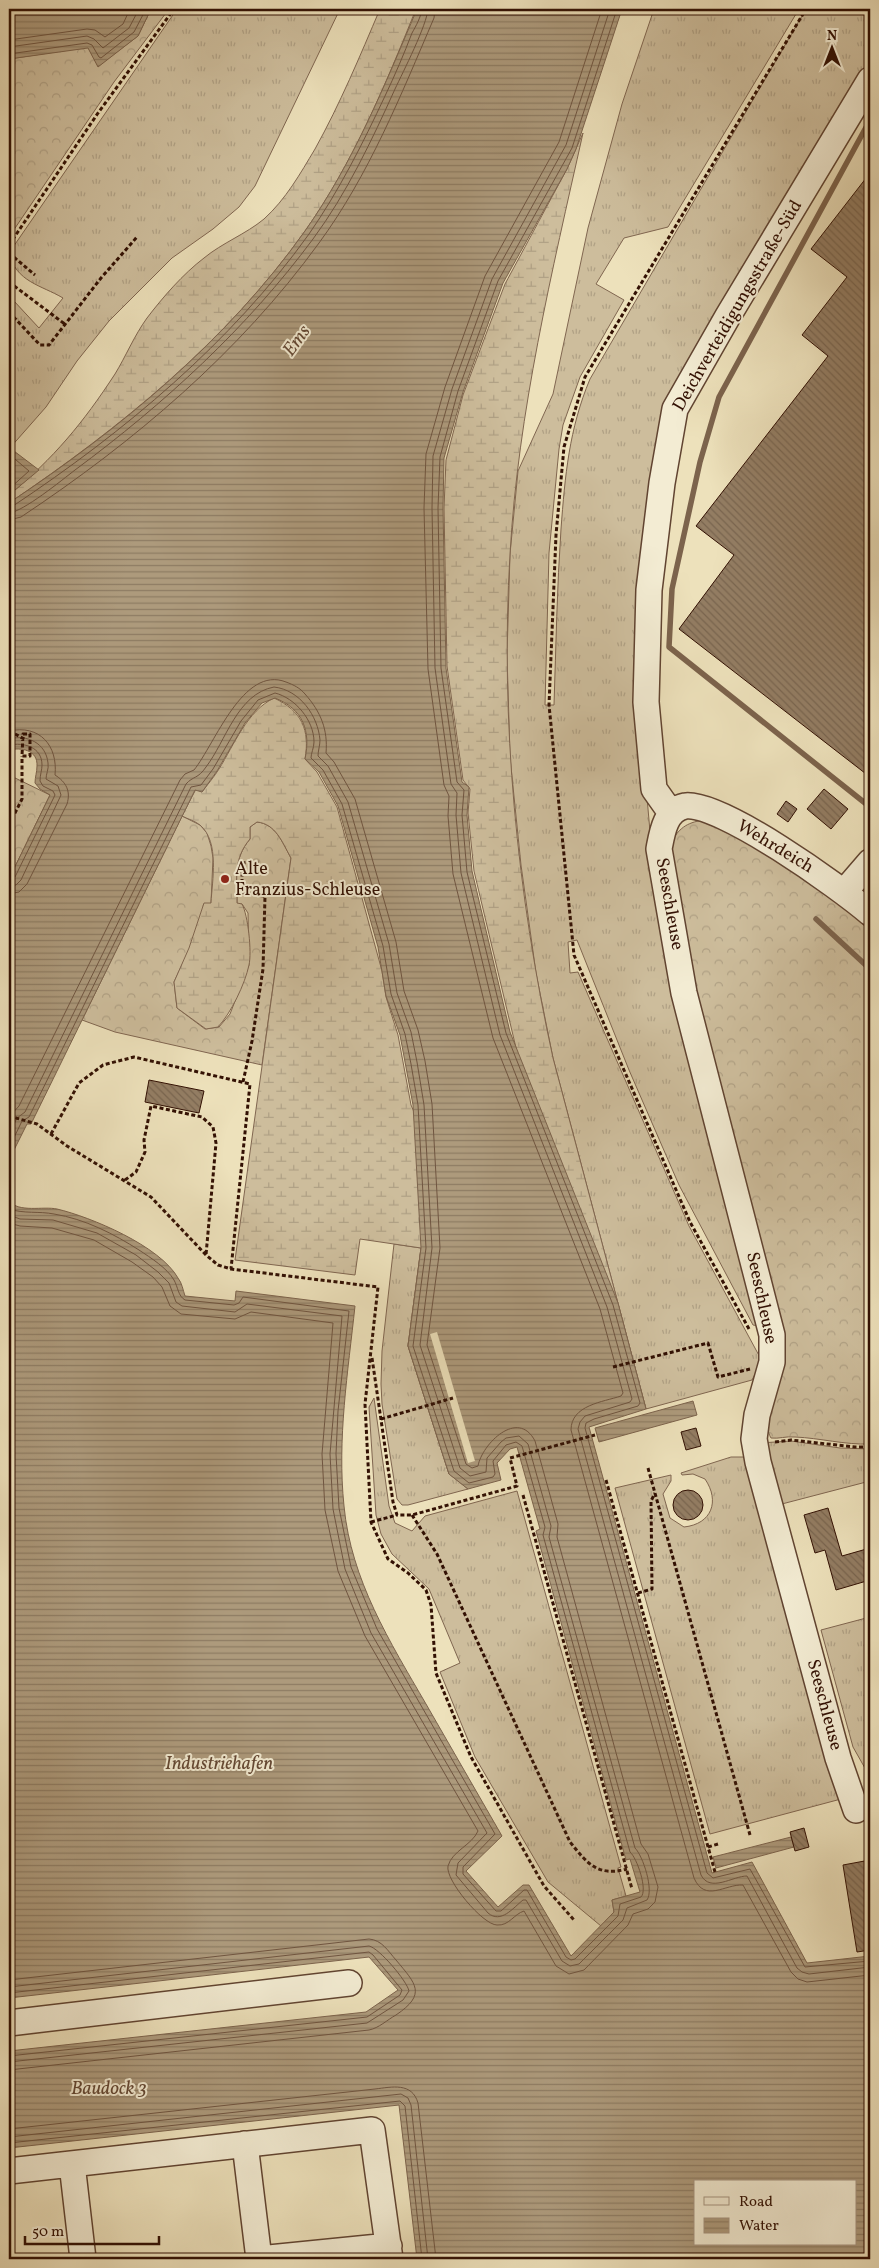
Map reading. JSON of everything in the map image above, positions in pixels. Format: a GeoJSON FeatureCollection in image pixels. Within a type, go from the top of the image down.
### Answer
{"type":"FeatureCollection","features":[{"type":"Feature","properties":{"kind":"street","name":"Deichverteidigungsstraße-Süd"},"geometry":{"type":"LineString","coordinates":[[671,813],[654,789],[646,702],[649,590],[662,482],[675,409],[728,316],[870,80]]}},
{"type":"Feature","properties":{"kind":"street","name":"Wehrdeich"},"geometry":{"type":"LineString","coordinates":[[671,813],[683,806],[699,806],[722,816],[788,853],[844,891],[870,913]]}},
{"type":"Feature","properties":{"kind":"street","name":"Seeschleuse"},"geometry":{"type":"LineString","coordinates":[[671,813],[662,827],[659,849],[684,993],[772,1335],[772,1357],[757,1415],[754,1439],[760,1471],[838,1758],[856,1810]]}},
{"type":"Feature","properties":{"kind":"street"},"geometry":{"type":"LineString","coordinates":[[844,891],[870,862]]}},
{"type":"Feature","properties":{"kind":"street"},"geometry":{"type":"LineString","coordinates":[[9,2023],[349,1982]]}},
{"type":"Feature","properties":{"kind":"street"},"geometry":{"type":"LineString","coordinates":[[9,2171],[245,2144],[372,2130],[390,2252],[259,2259],[245,2144]]}},
{"type":"Feature","properties":{"kind":"street"},"geometry":{"type":"LineString","coordinates":[[72,2164],[83,2259]]}},
{"type":"Feature","properties":{"kind":"path"},"geometry":{"type":"LineString","coordinates":[[9,245],[98,113],[174,9]]}},
{"type":"Feature","properties":{"kind":"path"},"geometry":{"type":"LineString","coordinates":[[613,1367],[708,1343],[718,1377],[772,1357],[745,1326],[690,1222],[574,955],[549,705],[556,534],[564,447],[585,377],[806,9]]}},
{"type":"Feature","properties":{"kind":"path"},"geometry":{"type":"LineString","coordinates":[[9,312],[40,345],[49,345],[101,278],[137,237]]}},
{"type":"Feature","properties":{"kind":"path"},"geometry":{"type":"LineString","coordinates":[[9,253],[36,274]]}},
{"type":"Feature","properties":{"kind":"path"},"geometry":{"type":"LineString","coordinates":[[9,282],[66,325]]}},
{"type":"Feature","properties":{"kind":"path"},"geometry":{"type":"LineString","coordinates":[[16,734],[26,740]]}},
{"type":"Feature","properties":{"kind":"path"},"geometry":{"type":"LineString","coordinates":[[9,825],[22,799],[22,756],[23,734],[30,734],[30,756],[22,756]]}},
{"type":"Feature","properties":{"kind":"path"},"geometry":{"type":"LineString","coordinates":[[243,1082],[252,1041],[263,969],[265,896],[242,893],[242,863],[259,862]]}},
{"type":"Feature","properties":{"kind":"path"},"geometry":{"type":"LineString","coordinates":[[51,1134],[79,1083],[103,1065],[134,1058],[250,1084],[231,1269]]}},
{"type":"Feature","properties":{"kind":"path"},"geometry":{"type":"LineString","coordinates":[[125,1180],[136,1172],[145,1152],[144,1140],[151,1106],[202,1117],[213,1127],[216,1143],[206,1255]]}},
{"type":"Feature","properties":{"kind":"path"},"geometry":{"type":"LineString","coordinates":[[9,1116],[37,1124],[67,1146],[151,1197],[206,1255],[218,1265],[231,1269],[378,1287],[365,1410],[371,1522],[388,1559],[408,1573],[426,1590],[432,1612],[436,1674],[471,1757],[544,1886],[574,1920]]}},
{"type":"Feature","properties":{"kind":"path"},"geometry":{"type":"LineString","coordinates":[[371,1354],[393,1502],[397,1515]]}},
{"type":"Feature","properties":{"kind":"path"},"geometry":{"type":"LineString","coordinates":[[381,1419],[453,1398]]}},
{"type":"Feature","properties":{"kind":"path"},"geometry":{"type":"LineString","coordinates":[[371,1522],[397,1515],[412,1515],[517,1486],[510,1458],[595,1436]]}},
{"type":"Feature","properties":{"kind":"path"},"geometry":{"type":"LineString","coordinates":[[754,1439],[767,1443],[791,1440],[870,1447]]}},
{"type":"Feature","properties":{"kind":"path"},"geometry":{"type":"LineString","coordinates":[[648,1468],[750,1835]]}},
{"type":"Feature","properties":{"kind":"path"},"geometry":{"type":"LineString","coordinates":[[606,1480],[714,1872]]}},
{"type":"Feature","properties":{"kind":"path"},"geometry":{"type":"LineString","coordinates":[[638,1593],[652,1589],[651,1502],[655,1493]]}},
{"type":"Feature","properties":{"kind":"path"},"geometry":{"type":"LineString","coordinates":[[523,1495],[632,1889]]}},
{"type":"Feature","properties":{"kind":"path"},"geometry":{"type":"LineString","coordinates":[[412,1515],[437,1554],[570,1842],[587,1863],[601,1871],[615,1872],[626,1869]]}},
{"type":"Feature","properties":{"kind":"path"},"geometry":{"type":"LineString","coordinates":[[708,1847],[718,1844]]}},
{"type":"Feature","properties":{"kind":"green space"},"geometry":{"type":"Polygon","coordinates":[[[151,9],[169,9],[114,82],[9,237],[9,59],[88,47],[98,66],[138,36],[151,9]]]}},
{"type":"Feature","properties":{"kind":"green space"},"geometry":{"type":"Polygon","coordinates":[[[177,9],[340,9],[255,186],[239,207],[213,229],[172,258],[109,321],[77,361],[46,407],[9,449],[9,298],[39,328],[63,298],[23,277],[12,263],[9,253],[177,9]]]}},
{"type":"Feature","properties":{"kind":"green space"},"geometry":{"type":"Polygon","coordinates":[[[380,9],[416,9],[380,95],[353,151],[305,231],[241,309],[206,346],[169,380],[91,444],[9,503],[9,495],[54,453],[79,424],[115,374],[142,325],[167,294],[188,271],[204,258],[264,219],[286,195],[324,132],[380,9]]]}},
{"type":"Feature","properties":{"kind":"green space"},"geometry":{"type":"Polygon","coordinates":[[[654,9],[799,9],[668,227],[624,238],[596,284],[624,300],[580,377],[563,425],[549,553],[545,705],[554,705],[560,551],[566,471],[577,416],[590,379],[806,9],[870,9],[870,67],[671,408],[645,775],[652,854],[759,1326],[753,1325],[679,1185],[629,1070],[577,940],[568,942],[570,973],[578,972],[689,1226],[762,1361],[752,1380],[646,1409],[553,1058],[536,973],[521,865],[510,757],[507,655],[510,554],[518,471],[553,394],[588,228],[622,104],[654,9]]]}},
{"type":"Feature","properties":{"kind":"green space"},"geometry":{"type":"Polygon","coordinates":[[[583,133],[538,342],[520,448],[510,554],[507,680],[510,744],[521,870],[540,996],[553,1058],[646,1409],[550,1191],[474,871],[468,813],[470,789],[463,780],[447,666],[444,508],[446,460],[463,395],[505,284],[567,169],[583,133]]]}},
{"type":"Feature","properties":{"kind":"green space"},"geometry":{"type":"Polygon","coordinates":[[[274,698],[291,709],[302,722],[306,739],[305,759],[317,772],[337,807],[382,971],[386,997],[398,1035],[411,1105],[429,1147],[449,1474],[408,1346],[421,1248],[360,1239],[355,1275],[235,1260],[291,858],[278,835],[264,823],[257,822],[250,827],[250,839],[238,861],[237,903],[242,904],[244,909],[248,925],[250,952],[247,973],[237,998],[218,1027],[206,1029],[177,1008],[174,982],[189,948],[204,903],[211,903],[213,873],[213,851],[206,832],[200,825],[182,816],[196,789],[202,792],[219,769],[242,729],[256,711],[274,698]]]}},
{"type":"Feature","properties":{"kind":"green space"},"geometry":{"type":"Polygon","coordinates":[[[9,775],[50,795],[9,879],[9,775]]]}},
{"type":"Feature","properties":{"kind":"green space"},"geometry":{"type":"Polygon","coordinates":[[[182,816],[200,825],[207,833],[213,858],[211,903],[174,982],[177,1008],[205,1029],[219,1027],[230,1014],[249,965],[248,913],[242,904],[237,904],[237,870],[241,854],[250,839],[250,827],[257,822],[269,826],[278,835],[291,858],[262,1065],[115,1032],[82,1020],[182,816]]]}},
{"type":"Feature","properties":{"kind":"green space"},"geometry":{"type":"Polygon","coordinates":[[[703,820],[723,825],[836,895],[870,932],[870,1444],[792,1437],[771,1438],[769,1433],[768,1421],[775,1392],[692,992],[670,844],[684,827],[703,820]]]}},
{"type":"Feature","properties":{"kind":"green space"},"geometry":{"type":"Polygon","coordinates":[[[394,1244],[421,1248],[408,1346],[449,1474],[468,1489],[408,1505],[402,1505],[397,1499],[382,1404],[382,1351],[394,1244]]]}},
{"type":"Feature","properties":{"kind":"green space"},"geometry":{"type":"Polygon","coordinates":[[[374,1398],[389,1506],[395,1523],[412,1531],[425,1516],[517,1491],[621,1867],[618,1868],[626,1896],[612,1900],[614,1912],[601,1926],[548,1882],[475,1757],[440,1672],[460,1663],[429,1589],[392,1554],[381,1534],[376,1515],[369,1407],[374,1398]]]}},
{"type":"Feature","properties":{"kind":"green space"},"geometry":{"type":"Polygon","coordinates":[[[791,1441],[840,1448],[870,1449],[870,1481],[778,1505],[760,1443],[791,1441]]]}},
{"type":"Feature","properties":{"kind":"green space"},"geometry":{"type":"Polygon","coordinates":[[[731,1457],[743,1457],[747,1461],[841,1799],[710,1834],[615,1488],[671,1475],[671,1481],[663,1494],[670,1518],[684,1527],[694,1525],[707,1516],[711,1510],[712,1495],[710,1487],[705,1479],[693,1474],[682,1475],[681,1473],[731,1457]]]}},
{"type":"Feature","properties":{"kind":"green space"},"geometry":{"type":"Polygon","coordinates":[[[870,1617],[870,1777],[853,1747],[821,1630],[870,1617]]]}},
{"type":"Feature","properties":{"kind":"water"},"geometry":{"type":"Polygon","coordinates":[[[9,9],[151,9],[138,36],[98,67],[88,48],[9,59],[9,9]]]}},
{"type":"Feature","properties":{"kind":"water"},"geometry":{"type":"Polygon","coordinates":[[[417,9],[622,9],[576,149],[567,169],[503,283],[463,392],[444,458],[446,668],[462,782],[469,787],[467,815],[472,871],[510,1032],[618,1303],[646,1409],[589,1427],[712,1873],[752,1862],[807,1963],[870,1956],[870,2259],[417,2259],[399,2105],[9,2148],[9,2051],[366,2012],[398,1990],[369,1957],[9,1998],[9,1201],[19,1207],[51,1208],[71,1213],[124,1234],[141,1244],[169,1266],[179,1280],[185,1296],[235,1301],[236,1291],[355,1306],[344,1406],[342,1456],[342,1481],[348,1533],[364,1585],[386,1634],[502,1836],[466,1871],[498,1907],[523,1885],[529,1885],[571,1956],[614,1912],[612,1900],[640,1892],[630,1859],[626,1860],[536,1531],[540,1529],[517,1447],[510,1449],[497,1463],[501,1480],[468,1489],[449,1474],[408,1346],[421,1248],[413,1105],[400,1035],[386,996],[378,947],[338,806],[319,772],[305,759],[307,749],[306,730],[298,715],[285,703],[275,698],[262,703],[245,723],[217,771],[202,792],[195,790],[31,1124],[27,1124],[9,1160],[9,879],[50,795],[40,789],[35,783],[37,761],[35,756],[28,751],[19,749],[9,750],[9,503],[91,445],[131,413],[169,381],[241,310],[305,231],[322,205],[353,151],[380,95],[417,9]]]}},
{"type":"Feature","properties":{"kind":"water"},"geometry":{"type":"Polygon","coordinates":[[[9,449],[39,470],[9,495],[9,449]]]}},
{"type":"Feature","properties":{"kind":"water"},"geometry":{"type":"Polygon","coordinates":[[[693,1401],[697,1415],[599,1442],[595,1428],[693,1401]]]}},
{"type":"Feature","properties":{"kind":"water"},"geometry":{"type":"Polygon","coordinates":[[[791,1837],[794,1847],[716,1868],[713,1857],[791,1837]]]}},
{"type":"Feature","properties":{"kind":"pier"},"geometry":{"type":"Polygon","coordinates":[[[437,1332],[475,1461],[468,1463],[430,1334],[437,1332]]]}},
{"type":"Feature","properties":{"kind":"building"},"geometry":{"type":"Polygon","coordinates":[[[870,173],[870,777],[679,629],[734,555],[696,526],[828,356],[802,335],[847,277],[811,249],[870,173]]]}},
{"type":"Feature","properties":{"kind":"building"},"geometry":{"type":"Polygon","coordinates":[[[824,789],[848,809],[831,829],[807,809],[824,789]]]}},
{"type":"Feature","properties":{"kind":"building"},"geometry":{"type":"Polygon","coordinates":[[[786,801],[797,809],[788,822],[777,814],[786,801]]]}},
{"type":"Feature","properties":{"kind":"building"},"geometry":{"type":"Polygon","coordinates":[[[149,1080],[204,1091],[199,1113],[145,1102],[149,1080]]]}},
{"type":"Feature","properties":{"kind":"building"},"geometry":{"type":"Polygon","coordinates":[[[696,1428],[701,1446],[686,1450],[681,1432],[696,1428]]]}},
{"type":"Feature","properties":{"kind":"building"},"geometry":{"type":"Polygon","coordinates":[[[688,1490],[699,1494],[703,1505],[699,1516],[688,1520],[677,1516],[673,1505],[677,1494],[688,1490]]]}},
{"type":"Feature","properties":{"kind":"building"},"geometry":{"type":"Polygon","coordinates":[[[828,1508],[842,1556],[870,1548],[870,1580],[836,1590],[825,1550],[815,1553],[804,1515],[828,1508]]]}},
{"type":"Feature","properties":{"kind":"building"},"geometry":{"type":"Polygon","coordinates":[[[804,1828],[809,1847],[795,1851],[790,1832],[804,1828]]]}},
{"type":"Feature","properties":{"kind":"building"},"geometry":{"type":"Polygon","coordinates":[[[870,1860],[870,1950],[857,1952],[843,1865],[870,1860]]]}},
{"type":"Feature","properties":{"kind":"waterway"},"geometry":{"type":"LineString","coordinates":[[870,120],[719,397],[700,462],[672,589],[669,647],[870,807]]}},
{"type":"Feature","properties":{"kind":"waterway"},"geometry":{"type":"LineString","coordinates":[[816,919],[870,969]]}},
{"type":"Feature","properties":{"kind":"place","name":"Alte Franzius-Schleuse"},"geometry":{"type":"Point","coordinates":[225,879]}},
{"type":"Feature","properties":{"kind":"water label","name":"Ems"},"geometry":{"type":"Point","coordinates":[297,341]}},
{"type":"Feature","properties":{"kind":"water label","name":"Industriehafen"},"geometry":{"type":"Point","coordinates":[219,1764]}},
{"type":"Feature","properties":{"kind":"water label","name":"Baudock 3"},"geometry":{"type":"Point","coordinates":[109,2089]}}]}
